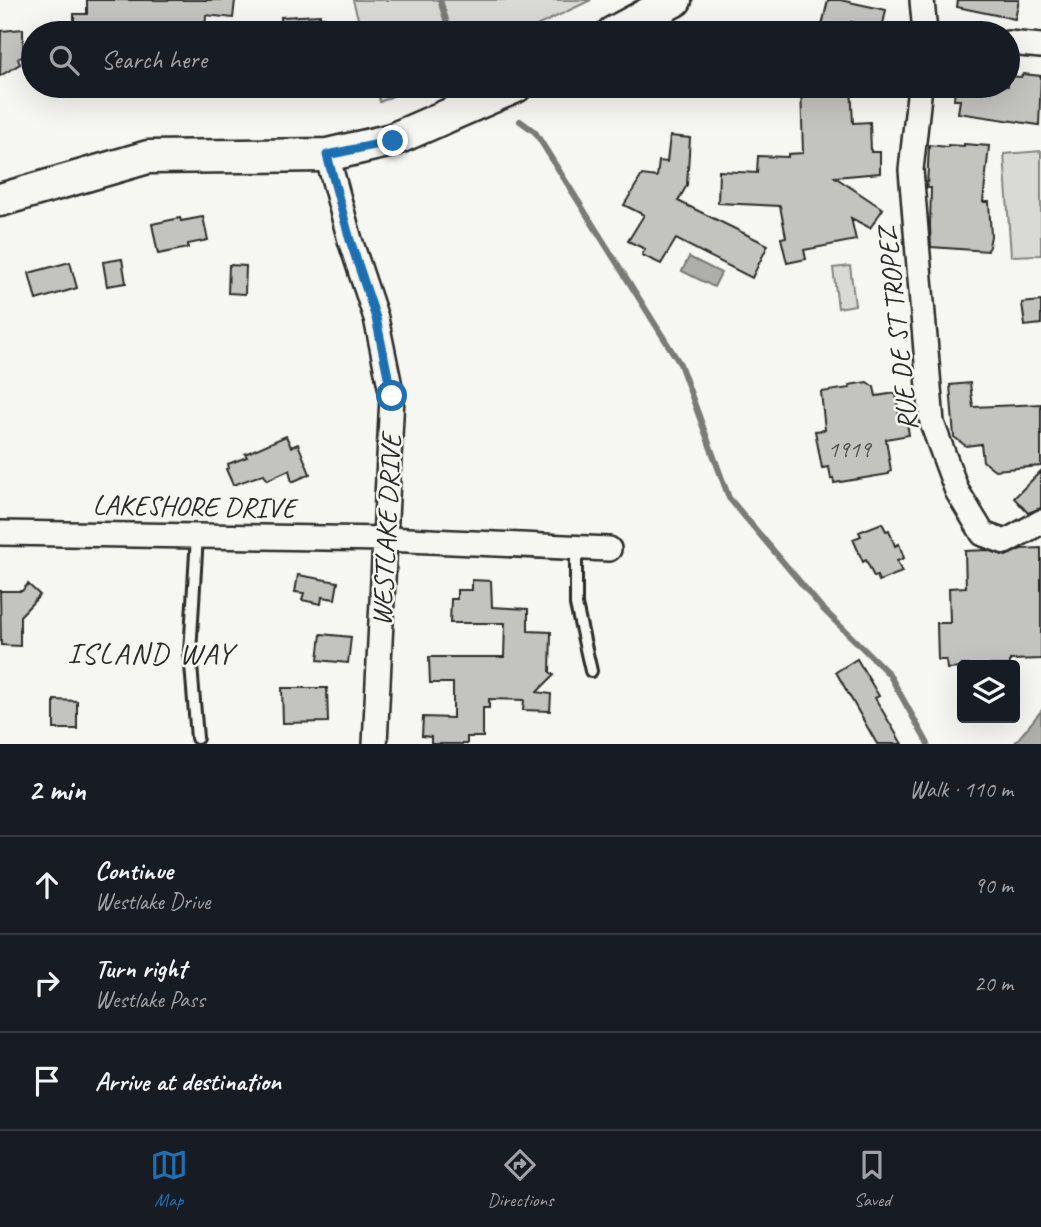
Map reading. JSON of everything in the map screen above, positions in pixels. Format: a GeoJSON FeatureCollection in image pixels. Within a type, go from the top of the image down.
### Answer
{"type":"FeatureCollection","features":[{"type":"Feature","properties":{"kind":"street"},"geometry":{"type":"LineString","coordinates":[[636,21],[675,0]]}},
{"type":"Feature","properties":{"kind":"street"},"geometry":{"type":"LineString","coordinates":[[922,0],[924,21]]}},
{"type":"Feature","properties":{"kind":"street"},"geometry":{"type":"LineString","coordinates":[[1020,44],[1041,46]]}},
{"type":"Feature","properties":{"kind":"street"},"geometry":{"type":"LineString","coordinates":[[0,200],[148,157],[327,155],[393,141],[489,98]]}},
{"type":"Feature","properties":{"kind":"street","name":"RUE DE ST TROPEZ"},"geometry":{"type":"LineString","coordinates":[[919,98],[911,170],[932,423],[957,491],[983,534],[1005,542],[1041,522]]}},
{"type":"Feature","properties":{"kind":"street","name":"WESTLAKE DRIVE"},"geometry":{"type":"LineString","coordinates":[[327,155],[350,240],[376,318],[392,396],[376,744]]}},
{"type":"Feature","properties":{"kind":"street","name":"LAKESHORE DRIVE"},"geometry":{"type":"LineString","coordinates":[[0,533],[386,539],[609,549]]}},
{"type":"Feature","properties":{"kind":"lane"},"geometry":{"type":"LineString","coordinates":[[197,536],[190,653],[197,738]]}},
{"type":"Feature","properties":{"kind":"lane"},"geometry":{"type":"LineString","coordinates":[[576,548],[576,605],[591,671]]}},
{"type":"Feature","properties":{"kind":"shaded area"},"geometry":{"type":"Polygon","coordinates":[[[353,0],[591,0],[547,21],[359,21],[353,0]]]}},
{"type":"Feature","properties":{"kind":"shaded area"},"geometry":{"type":"Polygon","coordinates":[[[1041,151],[1041,255],[1011,256],[1004,154],[1041,151]]]}},
{"type":"Feature","properties":{"kind":"shaded area"},"geometry":{"type":"Polygon","coordinates":[[[689,257],[721,273],[714,287],[682,271],[689,257]]]}},
{"type":"Feature","properties":{"kind":"shaded area"},"geometry":{"type":"Polygon","coordinates":[[[850,266],[855,305],[838,308],[833,268],[850,266]]]}},
{"type":"Feature","properties":{"kind":"shaded area"},"geometry":{"type":"Polygon","coordinates":[[[1041,711],[1041,744],[1014,744],[1041,711]]]}},
{"type":"Feature","properties":{"kind":"building"},"geometry":{"type":"Polygon","coordinates":[[[87,0],[235,0],[233,18],[206,15],[206,21],[74,21],[74,14],[87,14],[87,0]]]}},
{"type":"Feature","properties":{"kind":"building"},"geometry":{"type":"Polygon","coordinates":[[[828,0],[886,10],[884,21],[823,21],[828,0]]]}},
{"type":"Feature","properties":{"kind":"building"},"geometry":{"type":"Polygon","coordinates":[[[958,0],[1019,0],[1015,19],[957,7],[958,0]]]}},
{"type":"Feature","properties":{"kind":"building"},"geometry":{"type":"Polygon","coordinates":[[[320,15],[325,17],[325,21],[281,21],[281,17],[320,15]]]}},
{"type":"Feature","properties":{"kind":"building"},"geometry":{"type":"Polygon","coordinates":[[[21,29],[21,57],[18,59],[20,64],[0,76],[1,31],[21,29]]]}},
{"type":"Feature","properties":{"kind":"building"},"geometry":{"type":"Polygon","coordinates":[[[1023,74],[1041,76],[1039,125],[958,113],[960,100],[954,98],[1020,98],[1023,74]]]}},
{"type":"Feature","properties":{"kind":"building"},"geometry":{"type":"Polygon","coordinates":[[[801,98],[852,98],[853,123],[870,122],[871,152],[880,152],[880,173],[835,177],[883,209],[870,228],[851,218],[856,240],[804,250],[806,259],[787,263],[781,238],[786,237],[780,206],[718,203],[719,171],[757,173],[758,156],[788,157],[788,154],[803,153],[801,98]]]}},
{"type":"Feature","properties":{"kind":"building"},"geometry":{"type":"Polygon","coordinates":[[[670,136],[690,138],[687,185],[678,201],[768,245],[752,278],[676,239],[661,264],[642,255],[645,249],[628,241],[644,215],[624,205],[642,175],[657,177],[659,161],[667,162],[670,136]]]}},
{"type":"Feature","properties":{"kind":"building"},"geometry":{"type":"Polygon","coordinates":[[[964,144],[989,146],[983,202],[989,202],[991,236],[988,251],[931,247],[931,188],[927,188],[929,145],[948,147],[964,144]]]}},
{"type":"Feature","properties":{"kind":"building"},"geometry":{"type":"Polygon","coordinates":[[[203,217],[208,240],[188,244],[188,248],[158,254],[152,224],[180,218],[181,221],[203,217]]]}},
{"type":"Feature","properties":{"kind":"building"},"geometry":{"type":"Polygon","coordinates":[[[122,259],[126,283],[107,286],[103,262],[122,259]]]}},
{"type":"Feature","properties":{"kind":"building"},"geometry":{"type":"Polygon","coordinates":[[[70,262],[77,288],[36,300],[29,273],[70,262]]]}},
{"type":"Feature","properties":{"kind":"building"},"geometry":{"type":"Polygon","coordinates":[[[229,265],[246,266],[245,294],[228,293],[229,265]]]}},
{"type":"Feature","properties":{"kind":"building"},"geometry":{"type":"Polygon","coordinates":[[[1041,301],[1041,324],[1025,326],[1022,303],[1041,301]]]}},
{"type":"Feature","properties":{"kind":"building"},"geometry":{"type":"Polygon","coordinates":[[[867,382],[874,387],[876,396],[896,393],[899,417],[906,416],[909,435],[886,439],[891,471],[889,474],[834,483],[829,467],[822,468],[815,431],[825,430],[821,392],[850,388],[849,385],[867,382]]]}},
{"type":"Feature","properties":{"kind":"building"},"geometry":{"type":"Polygon","coordinates":[[[970,383],[973,407],[1041,404],[1041,466],[995,470],[983,461],[981,444],[966,446],[954,437],[950,385],[970,383]]]}},
{"type":"Feature","properties":{"kind":"building"},"geometry":{"type":"Polygon","coordinates":[[[286,436],[291,447],[298,444],[310,474],[292,482],[289,470],[267,480],[264,474],[233,485],[226,469],[229,468],[228,464],[286,436]]]}},
{"type":"Feature","properties":{"kind":"building"},"geometry":{"type":"Polygon","coordinates":[[[1041,471],[1041,508],[1028,513],[1014,498],[1041,471]]]}},
{"type":"Feature","properties":{"kind":"building"},"geometry":{"type":"Polygon","coordinates":[[[882,523],[886,531],[889,530],[895,546],[899,544],[904,558],[897,561],[902,572],[879,581],[877,576],[874,577],[866,560],[863,562],[853,539],[861,536],[859,532],[882,523]]]}},
{"type":"Feature","properties":{"kind":"building"},"geometry":{"type":"Polygon","coordinates":[[[1041,548],[1041,659],[957,660],[957,668],[947,669],[946,660],[938,660],[937,623],[950,623],[949,588],[966,587],[965,551],[987,550],[1006,556],[1021,549],[1041,548]]]}},
{"type":"Feature","properties":{"kind":"building"},"geometry":{"type":"Polygon","coordinates":[[[298,575],[338,582],[335,599],[322,597],[321,604],[302,600],[304,593],[295,592],[298,575]]]}},
{"type":"Feature","properties":{"kind":"building"},"geometry":{"type":"Polygon","coordinates":[[[472,580],[491,581],[492,607],[528,609],[528,631],[551,632],[550,672],[554,675],[537,692],[551,694],[550,711],[523,710],[524,700],[489,699],[489,708],[483,708],[483,737],[467,737],[467,744],[431,744],[431,737],[422,736],[423,717],[453,718],[453,683],[430,683],[429,657],[504,657],[505,623],[450,623],[451,599],[457,599],[457,590],[472,590],[472,580]]]}},
{"type":"Feature","properties":{"kind":"building"},"geometry":{"type":"Polygon","coordinates":[[[28,584],[40,595],[20,616],[20,646],[1,645],[0,591],[22,591],[28,584]]]}},
{"type":"Feature","properties":{"kind":"building"},"geometry":{"type":"Polygon","coordinates":[[[321,634],[351,637],[348,663],[318,660],[321,634]]]}},
{"type":"Feature","properties":{"kind":"building"},"geometry":{"type":"Polygon","coordinates":[[[857,659],[879,696],[875,698],[902,744],[877,744],[836,672],[857,659]]]}},
{"type":"Feature","properties":{"kind":"building"},"geometry":{"type":"Polygon","coordinates":[[[282,688],[327,688],[328,722],[283,723],[282,688]]]}},
{"type":"Feature","properties":{"kind":"building"},"geometry":{"type":"Polygon","coordinates":[[[54,700],[77,701],[77,729],[54,729],[54,700]]]}},
{"type":"Feature","properties":{"kind":"waterway"},"geometry":{"type":"LineString","coordinates":[[440,0],[446,21]]}},
{"type":"Feature","properties":{"kind":"waterway"},"geometry":{"type":"LineString","coordinates":[[520,121],[535,132],[680,364],[729,498],[822,608],[889,674],[928,744]]}},
{"type":"Feature","properties":{"kind":"district","name":"ISLAND WAY"},"geometry":{"type":"Point","coordinates":[151,653]}},
{"type":"Feature","properties":{"kind":"route"},"geometry":{"type":"LineString","coordinates":[[392,396],[376,318],[350,240],[327,155],[393,141]]}}]}
